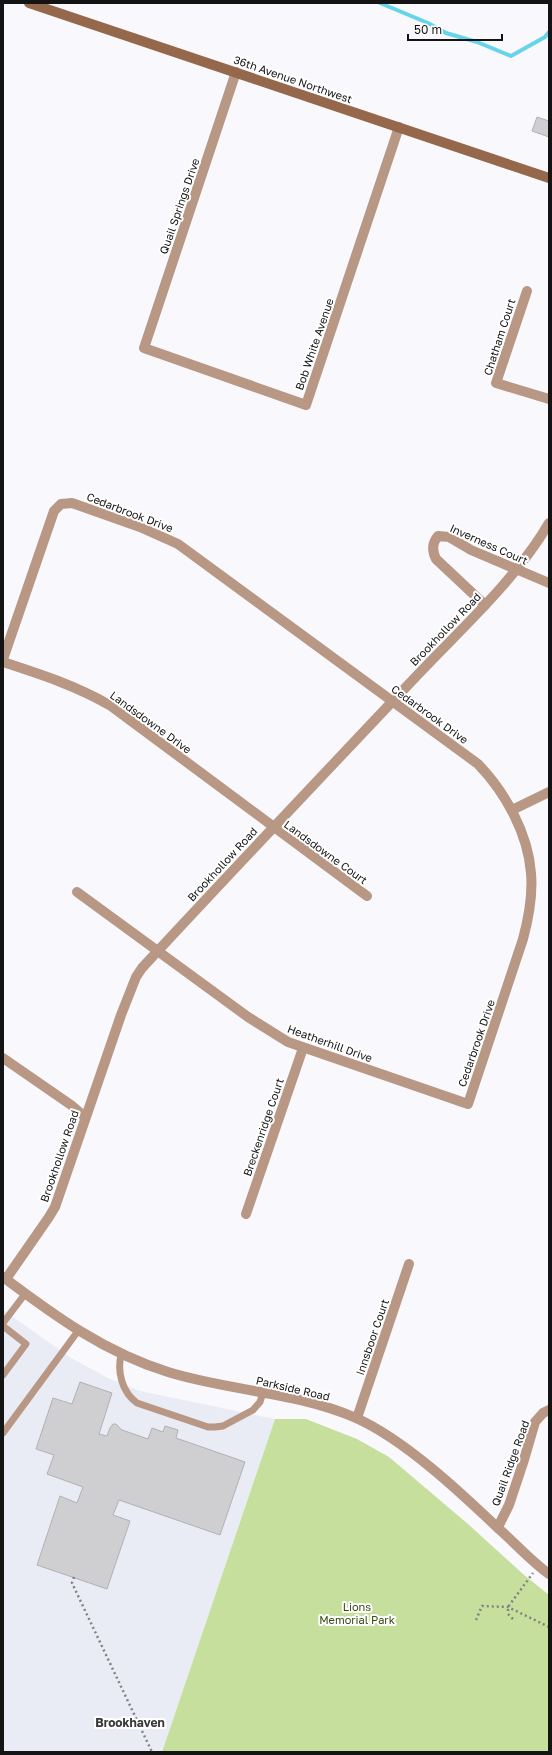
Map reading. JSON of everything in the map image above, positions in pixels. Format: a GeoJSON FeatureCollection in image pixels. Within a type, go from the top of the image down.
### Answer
{"type":"FeatureCollection","features":[{"type":"Feature","properties":{"kind":"main road","name":"36th Avenue Northwest"},"geometry":{"type":"LineString","coordinates":[[29,3],[549,178]]}},
{"type":"Feature","properties":{"kind":"street","name":"Quail Springs Drive"},"geometry":{"type":"LineString","coordinates":[[144,348],[236,72]]}},
{"type":"Feature","properties":{"kind":"street","name":"Bob White Avenue"},"geometry":{"type":"LineString","coordinates":[[144,348],[306,405],[400,127]]}},
{"type":"Feature","properties":{"kind":"street","name":"Chatham Court"},"geometry":{"type":"LineString","coordinates":[[527,291],[496,383],[549,399]]}},
{"type":"Feature","properties":{"kind":"street","name":"Cedarbrook Drive"},"geometry":{"type":"LineString","coordinates":[[3,661],[58,506],[65,502],[72,503],[140,527],[178,544],[287,626],[478,764],[502,793],[512,810],[526,847],[531,871],[531,902],[523,940],[468,1104]]}},
{"type":"Feature","properties":{"kind":"street","name":"Brookhollow Road"},"geometry":{"type":"LineString","coordinates":[[4,1278],[52,1212],[59,1196],[120,1015],[136,977],[142,968],[272,827],[485,605],[515,569],[549,523]]}},
{"type":"Feature","properties":{"kind":"street","name":"Inverness Court"},"geometry":{"type":"LineString","coordinates":[[485,605],[436,559],[433,552],[435,539],[438,536],[449,537],[470,550],[549,583]]}},
{"type":"Feature","properties":{"kind":"street","name":"Landsdowne Drive"},"geometry":{"type":"LineString","coordinates":[[3,661],[62,682],[111,706],[272,827]]}},
{"type":"Feature","properties":{"kind":"street"},"geometry":{"type":"LineString","coordinates":[[512,810],[549,792]]}},
{"type":"Feature","properties":{"kind":"street","name":"Landsdowne Court"},"geometry":{"type":"LineString","coordinates":[[272,827],[366,896]]}},
{"type":"Feature","properties":{"kind":"street","name":"Heatherhill Drive"},"geometry":{"type":"LineString","coordinates":[[77,892],[265,1029],[303,1048],[468,1104]]}},
{"type":"Feature","properties":{"kind":"street","name":"Breckenridge Court"},"geometry":{"type":"LineString","coordinates":[[246,1214],[303,1048]]}},
{"type":"Feature","properties":{"kind":"street"},"geometry":{"type":"LineString","coordinates":[[3,1058],[71,1105],[85,1117]]}},
{"type":"Feature","properties":{"kind":"street","name":"Innsboor Court"},"geometry":{"type":"LineString","coordinates":[[357,1418],[409,1264]]}},
{"type":"Feature","properties":{"kind":"street","name":"Parkside Road"},"geometry":{"type":"LineString","coordinates":[[4,1278],[78,1332],[121,1355],[169,1372],[313,1404],[357,1418],[398,1442],[437,1473],[538,1566],[549,1574]]}},
{"type":"Feature","properties":{"kind":"street","name":"Quail Ridge Road"},"geometry":{"type":"LineString","coordinates":[[498,1528],[521,1470],[535,1422],[543,1413],[549,1410]]}},
{"type":"Feature","properties":{"kind":"lane"},"geometry":{"type":"LineString","coordinates":[[3,1375],[26,1344],[3,1325],[25,1294]]}},
{"type":"Feature","properties":{"kind":"lane"},"geometry":{"type":"LineString","coordinates":[[3,1433],[78,1332]]}},
{"type":"Feature","properties":{"kind":"lane"},"geometry":{"type":"LineString","coordinates":[[121,1355],[119,1365],[120,1376],[132,1399],[137,1403],[208,1427],[223,1426],[253,1410],[260,1402],[263,1393]]}},
{"type":"Feature","properties":{"kind":"path"},"geometry":{"type":"LineString","coordinates":[[513,1619],[508,1614],[508,1607],[538,1566]]}},
{"type":"Feature","properties":{"kind":"path"},"geometry":{"type":"LineString","coordinates":[[74,1577],[72,1583],[152,1752]]}},
{"type":"Feature","properties":{"kind":"path"},"geometry":{"type":"LineString","coordinates":[[476,1620],[482,1606],[508,1607],[549,1627]]}},
{"type":"Feature","properties":{"kind":"shaded area"},"geometry":{"type":"Polygon","coordinates":[[[3,1310],[71,1358],[108,1378],[140,1391],[275,1419],[162,1752],[3,1752],[3,1310]]]}},
{"type":"Feature","properties":{"kind":"green space","name":"Lions Memorial Park"},"geometry":{"type":"Polygon","coordinates":[[[275,1419],[306,1419],[357,1439],[389,1457],[549,1595],[549,1752],[162,1752],[275,1419]]]}},
{"type":"Feature","properties":{"kind":"building"},"geometry":{"type":"Polygon","coordinates":[[[537,117],[549,121],[549,137],[532,131],[537,117]]]}},
{"type":"Feature","properties":{"kind":"building"},"geometry":{"type":"Polygon","coordinates":[[[80,1382],[112,1393],[99,1434],[107,1436],[113,1424],[116,1424],[122,1430],[148,1439],[152,1428],[163,1432],[165,1426],[178,1430],[176,1438],[245,1462],[220,1535],[119,1500],[113,1515],[130,1521],[107,1589],[37,1565],[60,1496],[77,1503],[83,1487],[47,1474],[54,1455],[36,1449],[53,1398],[72,1404],[80,1382]]]}},
{"type":"Feature","properties":{"kind":"waterway"},"geometry":{"type":"LineString","coordinates":[[380,3],[428,23],[446,33],[477,42],[511,56],[545,37],[549,32]]}},
{"type":"Feature","properties":{"kind":"district","name":"Brookhaven"},"geometry":{"type":"Point","coordinates":[130,1722]}}]}
